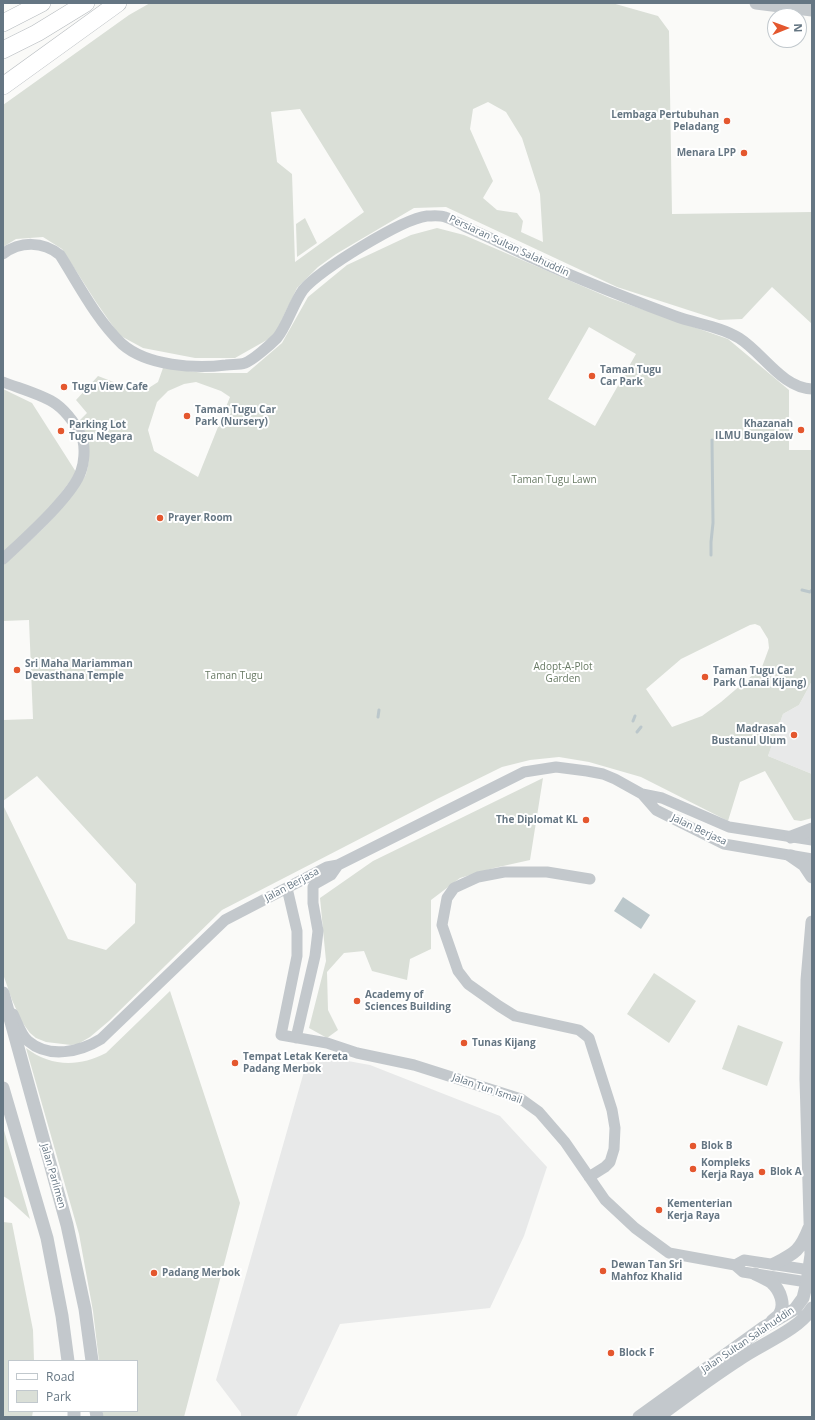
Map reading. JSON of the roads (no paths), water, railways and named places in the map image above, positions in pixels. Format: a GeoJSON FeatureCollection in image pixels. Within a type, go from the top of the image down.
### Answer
{"type":"FeatureCollection","features":[{"type":"Feature","properties":{"kind":"main road"},"geometry":{"type":"LineString","coordinates":[[3,13],[24,3]]}},
{"type":"Feature","properties":{"kind":"main road"},"geometry":{"type":"LineString","coordinates":[[3,23],[42,3]]}},
{"type":"Feature","properties":{"kind":"main road"},"geometry":{"type":"LineString","coordinates":[[3,50],[37,33],[86,3]]}},
{"type":"Feature","properties":{"kind":"main road"},"geometry":{"type":"LineString","coordinates":[[3,86],[118,3]]}},
{"type":"Feature","properties":{"kind":"street"},"geometry":{"type":"LineString","coordinates":[[756,3],[812,10]]}},
{"type":"Feature","properties":{"kind":"street","name":"Persiaran Sultan Salahuddin"},"geometry":{"type":"LineString","coordinates":[[3,254],[10,249],[25,244],[52,248],[60,255],[96,311],[124,346],[139,355],[171,365],[214,367],[245,363],[278,337],[303,290],[339,261],[379,236],[410,221],[426,216],[444,216],[540,262],[617,294],[681,318],[717,328],[739,338],[785,379],[801,388],[812,390]]}},
{"type":"Feature","properties":{"kind":"street"},"geometry":{"type":"LineString","coordinates":[[3,382],[56,404],[73,422],[83,441],[84,452],[81,470],[76,482],[63,499],[33,531],[3,559]]}},
{"type":"Feature","properties":{"kind":"street","name":"Jalan Berjasa"},"geometry":{"type":"LineString","coordinates":[[3,992],[28,1041],[41,1048],[52,1051],[66,1052],[80,1049],[101,1039],[225,920],[326,867],[338,865],[524,772],[556,767],[603,774],[642,794],[662,798],[729,827],[812,840]]}},
{"type":"Feature","properties":{"kind":"street","name":"Jalan Berjasa"},"geometry":{"type":"LineString","coordinates":[[642,794],[656,810],[724,844],[812,860]]}},
{"type":"Feature","properties":{"kind":"street"},"geometry":{"type":"LineString","coordinates":[[791,837],[812,828]]}},
{"type":"Feature","properties":{"kind":"street"},"geometry":{"type":"LineString","coordinates":[[790,856],[804,865],[812,877]]}},
{"type":"Feature","properties":{"kind":"street"},"geometry":{"type":"LineString","coordinates":[[296,1038],[315,956],[318,931],[312,891],[315,884],[331,875],[338,865]]}},
{"type":"Feature","properties":{"kind":"street"},"geometry":{"type":"LineString","coordinates":[[589,1177],[610,1162],[614,1149],[615,1128],[612,1110],[589,1038],[579,1030],[515,1016],[468,984],[458,971],[442,925],[447,898],[454,888],[478,877],[504,872],[547,872],[590,879]]}},
{"type":"Feature","properties":{"kind":"street"},"geometry":{"type":"LineString","coordinates":[[290,887],[302,888],[308,894],[313,903]]}},
{"type":"Feature","properties":{"kind":"street","name":"Jalan Tun Ismail"},"geometry":{"type":"LineString","coordinates":[[290,887],[297,932],[297,956],[281,1035],[326,1043],[357,1053],[414,1065],[521,1099],[543,1117],[565,1142],[605,1200],[635,1228],[669,1253],[735,1265],[743,1272],[755,1274],[810,1276]]}},
{"type":"Feature","properties":{"kind":"street","name":"Jalan Sultan Salahuddin"},"geometry":{"type":"LineString","coordinates":[[638,1417],[764,1327],[796,1309],[803,1298],[810,1276],[811,1221],[806,1079],[807,980],[812,922]]}},
{"type":"Feature","properties":{"kind":"street","name":"Jalan Parlimen"},"geometry":{"type":"LineString","coordinates":[[3,992],[67,1225],[85,1309],[92,1360]]}},
{"type":"Feature","properties":{"kind":"street"},"geometry":{"type":"LineString","coordinates":[[285,1013],[296,1038]]}},
{"type":"Feature","properties":{"kind":"street"},"geometry":{"type":"LineString","coordinates":[[3,1088],[47,1238],[62,1316],[68,1360]]}},
{"type":"Feature","properties":{"kind":"street"},"geometry":{"type":"LineString","coordinates":[[774,1264],[796,1252],[800,1247],[811,1221]]}},
{"type":"Feature","properties":{"kind":"street","name":"Jalan Tun Ismail"},"geometry":{"type":"LineString","coordinates":[[735,1265],[744,1260],[774,1264],[810,1276]]}},
{"type":"Feature","properties":{"kind":"street"},"geometry":{"type":"LineString","coordinates":[[755,1274],[771,1283],[778,1289],[781,1297],[782,1306],[779,1314],[764,1327]]}},
{"type":"Feature","properties":{"kind":"street","name":"Jalan Sultan Salahuddin"},"geometry":{"type":"LineString","coordinates":[[658,1417],[741,1358],[796,1325],[809,1313],[812,1308]]}},
{"type":"Feature","properties":{"kind":"street"},"geometry":{"type":"LineString","coordinates":[[796,1325],[812,1318]]}},
{"type":"Feature","properties":{"kind":"waterway"},"geometry":{"type":"LineString","coordinates":[[711,555],[713,523],[712,440]]}},
{"type":"Feature","properties":{"kind":"waterway"},"geometry":{"type":"LineString","coordinates":[[802,590],[810,592],[812,590]]}},
{"type":"Feature","properties":{"kind":"waterway"},"geometry":{"type":"LineString","coordinates":[[378,717],[379,710]]}},
{"type":"Feature","properties":{"kind":"waterway"},"geometry":{"type":"LineString","coordinates":[[633,721],[635,716]]}},
{"type":"Feature","properties":{"kind":"waterway"},"geometry":{"type":"LineString","coordinates":[[637,732],[641,727]]}},
{"type":"Feature","properties":{"kind":"place","name":"Lembaga Pertubuhan Peladang"},"geometry":{"type":"Point","coordinates":[727,121]}},
{"type":"Feature","properties":{"kind":"place","name":"Menara LPP"},"geometry":{"type":"Point","coordinates":[744,153]}},
{"type":"Feature","properties":{"kind":"place","name":"Taman Tugu Car Park"},"geometry":{"type":"Point","coordinates":[592,376]}},
{"type":"Feature","properties":{"kind":"place","name":"Tugu View Cafe"},"geometry":{"type":"Point","coordinates":[64,387]}},
{"type":"Feature","properties":{"kind":"place","name":"Taman Tugu Car Park (Nursery)"},"geometry":{"type":"Point","coordinates":[187,416]}},
{"type":"Feature","properties":{"kind":"place","name":"Khazanah ILMU Bungalow"},"geometry":{"type":"Point","coordinates":[801,430]}},
{"type":"Feature","properties":{"kind":"place","name":"Parking Lot Tugu Negara"},"geometry":{"type":"Point","coordinates":[61,431]}},
{"type":"Feature","properties":{"kind":"place","name":"Prayer Room"},"geometry":{"type":"Point","coordinates":[160,518]}},
{"type":"Feature","properties":{"kind":"place","name":"Sri Maha Mariamman Devasthana Temple"},"geometry":{"type":"Point","coordinates":[17,670]}},
{"type":"Feature","properties":{"kind":"place","name":"Taman Tugu Car Park (Lanai Kijang)"},"geometry":{"type":"Point","coordinates":[705,677]}},
{"type":"Feature","properties":{"kind":"place","name":"Madrasah Bustanul Ulum"},"geometry":{"type":"Point","coordinates":[794,735]}},
{"type":"Feature","properties":{"kind":"place","name":"The Diplomat KL"},"geometry":{"type":"Point","coordinates":[586,820]}},
{"type":"Feature","properties":{"kind":"place","name":"Academy of Sciences Building"},"geometry":{"type":"Point","coordinates":[357,1001]}},
{"type":"Feature","properties":{"kind":"place","name":"Tunas Kijang"},"geometry":{"type":"Point","coordinates":[464,1043]}},
{"type":"Feature","properties":{"kind":"place","name":"Tempat Letak Kereta Padang Merbok"},"geometry":{"type":"Point","coordinates":[235,1063]}},
{"type":"Feature","properties":{"kind":"place","name":"Blok B"},"geometry":{"type":"Point","coordinates":[693,1146]}},
{"type":"Feature","properties":{"kind":"place","name":"Kompleks Kerja Raya"},"geometry":{"type":"Point","coordinates":[693,1169]}},
{"type":"Feature","properties":{"kind":"place","name":"Blok A"},"geometry":{"type":"Point","coordinates":[762,1172]}},
{"type":"Feature","properties":{"kind":"place","name":"Kementerian Kerja Raya"},"geometry":{"type":"Point","coordinates":[659,1210]}},
{"type":"Feature","properties":{"kind":"place","name":"Dewan Tan Sri Mahfoz Khalid"},"geometry":{"type":"Point","coordinates":[603,1271]}},
{"type":"Feature","properties":{"kind":"place","name":"Padang Merbok"},"geometry":{"type":"Point","coordinates":[154,1273]}},
{"type":"Feature","properties":{"kind":"place","name":"Block F"},"geometry":{"type":"Point","coordinates":[611,1353]}},
{"type":"Feature","properties":{"kind":"park label","name":"Taman Tugu Lawn"},"geometry":{"type":"Point","coordinates":[554,480]}},
{"type":"Feature","properties":{"kind":"park label","name":"Adopt-A-Plot Garden"},"geometry":{"type":"Point","coordinates":[563,672]}},
{"type":"Feature","properties":{"kind":"park label","name":"Taman Tugu"},"geometry":{"type":"Point","coordinates":[234,676]}}]}
